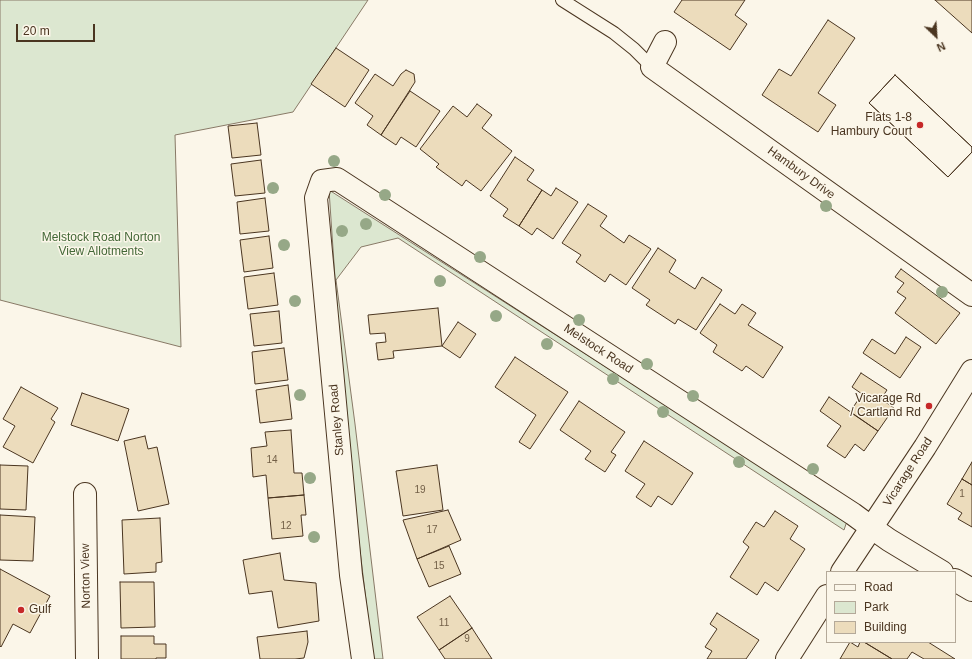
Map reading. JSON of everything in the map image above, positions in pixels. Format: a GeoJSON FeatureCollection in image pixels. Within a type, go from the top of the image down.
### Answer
{"type":"FeatureCollection","features":[{"type":"Feature","properties":{"kind":"street"},"geometry":{"type":"LineString","coordinates":[[652,67],[665,42]]}},
{"type":"Feature","properties":{"kind":"street","name":"Hambury Drive"},"geometry":{"type":"LineString","coordinates":[[652,67],[972,295]]}},
{"type":"Feature","properties":{"kind":"street","name":"Melstock Road"},"geometry":{"type":"LineString","coordinates":[[322,181],[337,179],[824,495],[889,540],[940,571]]}},
{"type":"Feature","properties":{"kind":"street","name":"Stanley Road"},"geometry":{"type":"LineString","coordinates":[[322,181],[316,198],[352,575],[363,659]]}},
{"type":"Feature","properties":{"kind":"street","name":"Vicarage Road"},"geometry":{"type":"LineString","coordinates":[[843,571],[921,453],[972,371]]}},
{"type":"Feature","properties":{"kind":"street","name":"Norton View"},"geometry":{"type":"LineString","coordinates":[[85,494],[87,659]]}},
{"type":"Feature","properties":{"kind":"street"},"geometry":{"type":"LineString","coordinates":[[956,581],[972,590]]}},
{"type":"Feature","properties":{"kind":"street"},"geometry":{"type":"LineString","coordinates":[[787,659],[826,598]]}},
{"type":"Feature","properties":{"kind":"lane"},"geometry":{"type":"LineString","coordinates":[[562,0],[614,33],[652,67]]}},
{"type":"Feature","properties":{"kind":"green space","name":"Melstock Road Norton View Allotments"},"geometry":{"type":"Polygon","coordinates":[[[0,0],[368,0],[293,112],[175,135],[181,347],[0,300],[0,0]]]}},
{"type":"Feature","properties":{"kind":"green space"},"geometry":{"type":"Polygon","coordinates":[[[329,190],[847,521],[844,530],[398,238],[361,247],[336,280],[383,659],[373,659],[345,425],[329,190]]]}},
{"type":"Feature","properties":{"kind":"building"},"geometry":{"type":"Polygon","coordinates":[[[682,0],[745,0],[735,15],[747,24],[730,50],[674,12],[682,0]]]}},
{"type":"Feature","properties":{"kind":"building"},"geometry":{"type":"Polygon","coordinates":[[[935,0],[972,0],[972,33],[935,0]]]}},
{"type":"Feature","properties":{"kind":"building"},"geometry":{"type":"Polygon","coordinates":[[[828,20],[855,38],[818,93],[836,105],[818,132],[762,95],[779,69],[791,76],[828,20]]]}},
{"type":"Feature","properties":{"kind":"building"},"geometry":{"type":"Polygon","coordinates":[[[336,48],[369,70],[345,107],[311,84],[336,48]]]}},
{"type":"Feature","properties":{"kind":"building"},"geometry":{"type":"Polygon","coordinates":[[[406,70],[414,74],[415,82],[381,135],[367,125],[373,116],[355,103],[375,74],[393,86],[401,74],[406,70]]]}},
{"type":"Feature","properties":{"kind":"building","name":"Flats 1-8 Hambury Court"},"geometry":{"type":"Polygon","coordinates":[[[895,75],[972,147],[972,152],[948,177],[869,103],[895,75]]]}},
{"type":"Feature","properties":{"kind":"building","name":"Flats 1-8 Hambury Court"},"geometry":{"type":"Polygon","coordinates":[[[895,75],[972,147],[972,152],[948,177],[869,103],[895,75]]]}},
{"type":"Feature","properties":{"kind":"building"},"geometry":{"type":"Polygon","coordinates":[[[410,91],[440,111],[416,147],[401,137],[396,145],[381,135],[410,91]]]}},
{"type":"Feature","properties":{"kind":"building"},"geometry":{"type":"Polygon","coordinates":[[[477,104],[492,115],[482,128],[512,151],[481,191],[466,180],[462,186],[436,167],[439,164],[420,149],[453,106],[467,117],[477,104]]]}},
{"type":"Feature","properties":{"kind":"building"},"geometry":{"type":"Polygon","coordinates":[[[257,123],[261,155],[232,158],[228,126],[257,123]]]}},
{"type":"Feature","properties":{"kind":"building"},"geometry":{"type":"Polygon","coordinates":[[[515,157],[534,170],[527,180],[542,190],[519,226],[503,216],[508,209],[490,196],[515,157]]]}},
{"type":"Feature","properties":{"kind":"building"},"geometry":{"type":"Polygon","coordinates":[[[261,160],[265,193],[235,196],[231,164],[261,160]]]}},
{"type":"Feature","properties":{"kind":"building"},"geometry":{"type":"Polygon","coordinates":[[[556,188],[578,202],[553,239],[537,228],[532,235],[519,226],[542,190],[551,196],[556,188]]]}},
{"type":"Feature","properties":{"kind":"building"},"geometry":{"type":"Polygon","coordinates":[[[265,198],[269,231],[240,234],[237,202],[265,198]]]}},
{"type":"Feature","properties":{"kind":"building"},"geometry":{"type":"Polygon","coordinates":[[[588,204],[607,216],[600,226],[624,243],[629,235],[651,249],[626,285],[610,274],[605,282],[576,262],[581,255],[562,243],[588,204]]]}},
{"type":"Feature","properties":{"kind":"building"},"geometry":{"type":"Polygon","coordinates":[[[269,236],[273,268],[244,272],[240,240],[269,236]]]}},
{"type":"Feature","properties":{"kind":"building"},"geometry":{"type":"Polygon","coordinates":[[[658,248],[676,260],[669,272],[695,289],[702,277],[722,290],[696,330],[678,319],[675,324],[646,305],[650,300],[632,288],[658,248]]]}},
{"type":"Feature","properties":{"kind":"building"},"geometry":{"type":"Polygon","coordinates":[[[901,269],[960,313],[936,344],[895,313],[906,298],[897,292],[904,283],[895,277],[901,269]]]}},
{"type":"Feature","properties":{"kind":"building"},"geometry":{"type":"Polygon","coordinates":[[[274,273],[278,305],[248,309],[244,277],[274,273]]]}},
{"type":"Feature","properties":{"kind":"building"},"geometry":{"type":"Polygon","coordinates":[[[720,304],[735,314],[742,304],[756,313],[748,325],[783,347],[763,378],[746,366],[742,371],[713,352],[717,345],[700,333],[720,304]]]}},
{"type":"Feature","properties":{"kind":"building"},"geometry":{"type":"Polygon","coordinates":[[[438,308],[442,346],[393,351],[394,358],[378,360],[376,343],[386,342],[385,333],[370,334],[368,315],[438,308]]]}},
{"type":"Feature","properties":{"kind":"building"},"geometry":{"type":"Polygon","coordinates":[[[279,311],[282,343],[254,346],[250,314],[279,311]]]}},
{"type":"Feature","properties":{"kind":"building"},"geometry":{"type":"Polygon","coordinates":[[[458,322],[476,334],[460,358],[442,346],[458,322]]]}},
{"type":"Feature","properties":{"kind":"building"},"geometry":{"type":"Polygon","coordinates":[[[906,337],[921,347],[900,378],[863,353],[872,339],[895,354],[906,337]]]}},
{"type":"Feature","properties":{"kind":"building"},"geometry":{"type":"Polygon","coordinates":[[[284,348],[288,380],[255,384],[252,352],[284,348]]]}},
{"type":"Feature","properties":{"kind":"building"},"geometry":{"type":"Polygon","coordinates":[[[515,357],[568,392],[530,449],[519,442],[536,415],[495,387],[515,357]]]}},
{"type":"Feature","properties":{"kind":"building"},"geometry":{"type":"Polygon","coordinates":[[[861,373],[887,390],[881,399],[894,408],[878,431],[850,412],[862,394],[852,387],[861,373]]]}},
{"type":"Feature","properties":{"kind":"building"},"geometry":{"type":"Polygon","coordinates":[[[288,385],[292,419],[260,423],[256,390],[288,385]]]}},
{"type":"Feature","properties":{"kind":"building"},"geometry":{"type":"Polygon","coordinates":[[[21,387],[58,408],[51,419],[55,422],[33,463],[3,447],[15,426],[3,419],[21,387]]]}},
{"type":"Feature","properties":{"kind":"building"},"geometry":{"type":"Polygon","coordinates":[[[82,393],[129,409],[118,441],[71,425],[82,393]]]}},
{"type":"Feature","properties":{"kind":"building"},"geometry":{"type":"Polygon","coordinates":[[[829,397],[878,431],[864,451],[855,444],[845,458],[827,446],[841,426],[820,411],[829,397]]]}},
{"type":"Feature","properties":{"kind":"building"},"geometry":{"type":"Polygon","coordinates":[[[579,401],[625,432],[611,452],[616,455],[605,472],[585,459],[591,451],[560,430],[579,401]]]}},
{"type":"Feature","properties":{"kind":"building"},"geometry":{"type":"Polygon","coordinates":[[[291,430],[294,473],[302,473],[304,495],[268,498],[266,475],[253,477],[251,448],[267,446],[265,432],[291,430]]]}},
{"type":"Feature","properties":{"kind":"building"},"geometry":{"type":"Polygon","coordinates":[[[145,436],[148,449],[157,447],[169,504],[138,511],[124,441],[145,436]]]}},
{"type":"Feature","properties":{"kind":"building"},"geometry":{"type":"Polygon","coordinates":[[[644,441],[693,473],[672,505],[658,496],[651,507],[636,497],[645,484],[625,471],[644,441]]]}},
{"type":"Feature","properties":{"kind":"building"},"geometry":{"type":"Polygon","coordinates":[[[972,462],[972,485],[962,479],[972,462]]]}},
{"type":"Feature","properties":{"kind":"building"},"geometry":{"type":"Polygon","coordinates":[[[0,465],[28,466],[26,510],[0,509],[0,465]]]}},
{"type":"Feature","properties":{"kind":"building"},"geometry":{"type":"Polygon","coordinates":[[[437,465],[443,510],[403,516],[396,471],[437,465]]]}},
{"type":"Feature","properties":{"kind":"building"},"geometry":{"type":"Polygon","coordinates":[[[962,479],[972,485],[972,527],[958,519],[962,513],[947,504],[962,479]]]}},
{"type":"Feature","properties":{"kind":"building"},"geometry":{"type":"Polygon","coordinates":[[[304,495],[306,515],[301,515],[303,536],[272,539],[268,498],[304,495]]]}},
{"type":"Feature","properties":{"kind":"building"},"geometry":{"type":"Polygon","coordinates":[[[448,510],[461,540],[417,559],[403,520],[448,510]]]}},
{"type":"Feature","properties":{"kind":"building"},"geometry":{"type":"Polygon","coordinates":[[[775,511],[798,526],[790,539],[805,549],[778,591],[765,582],[757,595],[730,577],[749,547],[743,542],[756,522],[764,527],[775,511]]]}},
{"type":"Feature","properties":{"kind":"building"},"geometry":{"type":"Polygon","coordinates":[[[0,515],[35,517],[33,561],[0,560],[0,515]]]}},
{"type":"Feature","properties":{"kind":"building"},"geometry":{"type":"Polygon","coordinates":[[[160,518],[162,562],[156,563],[156,572],[124,574],[122,520],[160,518]]]}},
{"type":"Feature","properties":{"kind":"building"},"geometry":{"type":"Polygon","coordinates":[[[449,546],[461,574],[429,587],[417,559],[449,546]]]}},
{"type":"Feature","properties":{"kind":"building"},"geometry":{"type":"Polygon","coordinates":[[[280,553],[284,580],[316,583],[319,621],[278,628],[272,591],[249,594],[243,560],[280,553]]]}},
{"type":"Feature","properties":{"kind":"building","name":"Gulf"},"geometry":{"type":"Polygon","coordinates":[[[0,569],[50,596],[30,633],[13,624],[1,647],[0,646],[0,569]]]}},
{"type":"Feature","properties":{"kind":"building"},"geometry":{"type":"Polygon","coordinates":[[[120,582],[154,582],[155,627],[121,628],[120,582]]]}},
{"type":"Feature","properties":{"kind":"building"},"geometry":{"type":"Polygon","coordinates":[[[450,596],[472,628],[439,650],[417,617],[450,596]]]}},
{"type":"Feature","properties":{"kind":"building"},"geometry":{"type":"Polygon","coordinates":[[[717,613],[759,640],[746,659],[707,659],[712,651],[705,647],[717,629],[710,624],[717,613]]]}},
{"type":"Feature","properties":{"kind":"building"},"geometry":{"type":"Polygon","coordinates":[[[472,628],[492,659],[445,659],[439,650],[472,628]]]}},
{"type":"Feature","properties":{"kind":"building"},"geometry":{"type":"Polygon","coordinates":[[[307,631],[308,642],[304,658],[260,659],[257,637],[307,631]]]}},
{"type":"Feature","properties":{"kind":"building"},"geometry":{"type":"Polygon","coordinates":[[[121,636],[154,636],[154,644],[166,644],[166,658],[121,659],[121,636]]]}},
{"type":"Feature","properties":{"kind":"building"},"geometry":{"type":"Polygon","coordinates":[[[849,643],[858,647],[860,643],[866,643],[892,659],[840,659],[849,643]]]}},
{"type":"Feature","properties":{"kind":"building"},"geometry":{"type":"Polygon","coordinates":[[[866,643],[930,643],[955,659],[924,659],[912,652],[907,659],[892,659],[866,643]]]}},
{"type":"Feature","properties":{"kind":"place","name":"Flats 1-8 Hambury Court"},"geometry":{"type":"Point","coordinates":[920,125]}},
{"type":"Feature","properties":{"kind":"place","name":"Vicarage Rd / Cartland Rd"},"geometry":{"type":"Point","coordinates":[929,406]}},
{"type":"Feature","properties":{"kind":"place","name":"Gulf"},"geometry":{"type":"Point","coordinates":[21,610]}}]}
